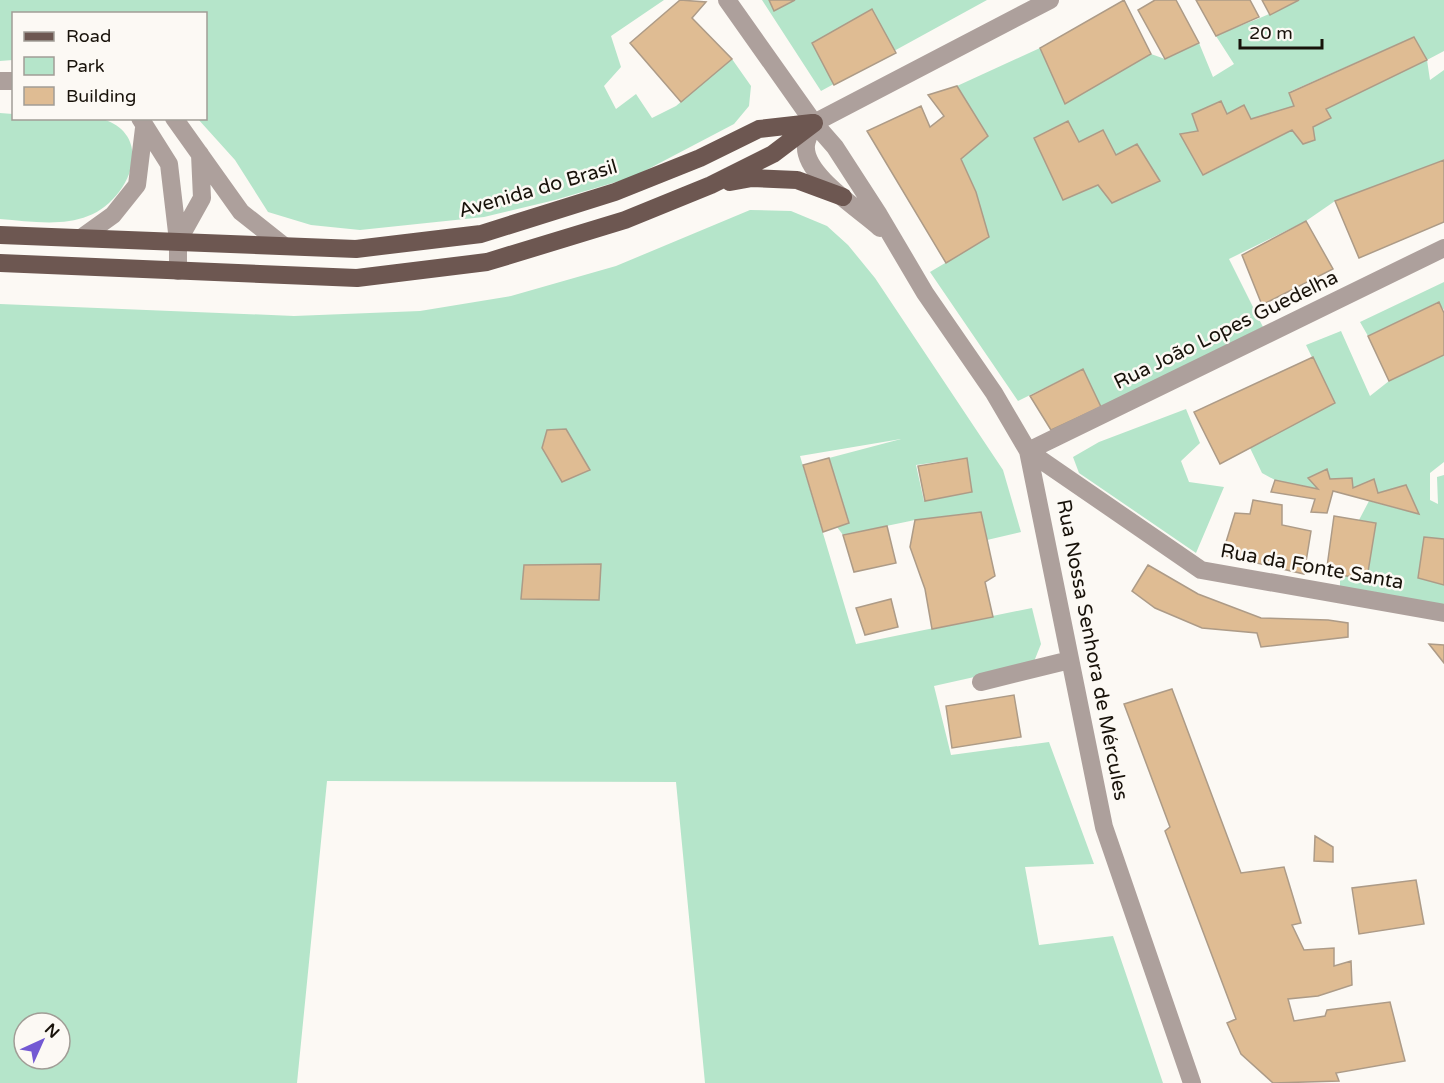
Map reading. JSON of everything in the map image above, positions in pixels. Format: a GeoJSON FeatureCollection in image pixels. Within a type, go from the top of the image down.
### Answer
{"type":"FeatureCollection","features":[{"type":"Feature","properties":{"kind":"main road"},"geometry":{"type":"LineString","coordinates":[[0,263],[357,278],[487,262],[624,220],[711,185],[773,154],[814,123]]}},
{"type":"Feature","properties":{"kind":"main road","name":"Avenida do Brasil"},"geometry":{"type":"LineString","coordinates":[[0,234],[356,249],[481,234],[615,192],[700,158],[759,129],[814,123]]}},
{"type":"Feature","properties":{"kind":"main road"},"geometry":{"type":"LineString","coordinates":[[711,185],[752,178],[797,180],[843,197]]}},
{"type":"Feature","properties":{"kind":"street","name":"Rua Nossa Senhora de Mércules"},"geometry":{"type":"LineString","coordinates":[[727,0],[814,123],[835,147],[925,293],[994,393],[1028,451],[1104,827],[1192,1083]]}},
{"type":"Feature","properties":{"kind":"street"},"geometry":{"type":"LineString","coordinates":[[814,123],[1050,0]]}},
{"type":"Feature","properties":{"kind":"street"},"geometry":{"type":"LineString","coordinates":[[175,120],[241,212],[284,246]]}},
{"type":"Feature","properties":{"kind":"street"},"geometry":{"type":"LineString","coordinates":[[81,238],[113,215],[137,186],[142,123]]}},
{"type":"Feature","properties":{"kind":"street"},"geometry":{"type":"LineString","coordinates":[[142,123],[169,164],[178,242],[178,271]]}},
{"type":"Feature","properties":{"kind":"street","name":"Rua Nossa Senhora de Mércules"},"geometry":{"type":"LineString","coordinates":[[814,123],[806,147],[812,166],[843,197],[878,226],[899,250]]}},
{"type":"Feature","properties":{"kind":"street"},"geometry":{"type":"LineString","coordinates":[[178,242],[201,198],[200,153]]}},
{"type":"Feature","properties":{"kind":"street","name":"Rua João Lopes Guedelha"},"geometry":{"type":"LineString","coordinates":[[1028,451],[1444,248]]}},
{"type":"Feature","properties":{"kind":"street","name":"Rua da Fonte Santa"},"geometry":{"type":"LineString","coordinates":[[1028,451],[1201,570],[1444,613]]}},
{"type":"Feature","properties":{"kind":"street"},"geometry":{"type":"LineString","coordinates":[[981,682],[1070,660]]}},
{"type":"Feature","properties":{"kind":"green space"},"geometry":{"type":"Polygon","coordinates":[[[0,0],[664,0],[611,36],[621,67],[604,86],[616,109],[636,94],[652,118],[676,106],[732,59],[751,86],[749,106],[734,124],[633,177],[555,200],[484,217],[360,230],[311,225],[268,212],[235,160],[199,120],[207,120],[207,12],[12,12],[12,60],[0,61],[0,0]]]}},
{"type":"Feature","properties":{"kind":"green space"},"geometry":{"type":"Polygon","coordinates":[[[762,0],[987,0],[821,91],[762,0]]]}},
{"type":"Feature","properties":{"kind":"green space"},"geometry":{"type":"Polygon","coordinates":[[[1299,0],[1444,0],[1444,51],[1427,60],[1430,80],[1444,70],[1444,160],[1335,201],[1306,221],[1229,259],[1263,327],[1101,407],[1083,369],[1018,401],[930,272],[989,237],[976,192],[961,159],[988,136],[957,86],[1040,48],[1066,103],[1151,54],[1165,59],[1199,43],[1213,77],[1234,64],[1216,36],[1299,0]],[[1414,37],[1289,92],[1294,106],[1251,119],[1244,105],[1198,131],[1180,134],[1204,175],[1292,130],[1303,144],[1315,140],[1313,127],[1331,118],[1326,109],[1427,60],[1414,37]],[[1068,121],[1034,138],[1063,200],[1098,185],[1112,203],[1160,181],[1137,145],[1116,155],[1103,131],[1079,142],[1068,121]]]}},
{"type":"Feature","properties":{"kind":"green space"},"geometry":{"type":"Polygon","coordinates":[[[0,113],[12,114],[12,120],[105,120],[120,128],[129,140],[133,154],[131,169],[115,197],[102,208],[88,216],[67,221],[0,219],[0,113]]]}},
{"type":"Feature","properties":{"kind":"green space"},"geometry":{"type":"Polygon","coordinates":[[[750,210],[791,211],[827,226],[848,245],[875,278],[1003,470],[1021,532],[987,540],[980,512],[915,520],[843,535],[837,527],[849,522],[829,458],[901,439],[800,456],[856,644],[1032,608],[1041,644],[1033,664],[934,686],[951,755],[1049,742],[1094,864],[1025,867],[1039,945],[1113,936],[1163,1083],[705,1083],[676,782],[327,781],[297,1083],[0,1083],[0,304],[294,316],[420,311],[511,296],[616,266],[750,210]],[[967,458],[916,465],[924,501],[972,492],[967,458]]]}},
{"type":"Feature","properties":{"kind":"green space"},"geometry":{"type":"Polygon","coordinates":[[[1444,282],[1444,310],[1438,302],[1368,336],[1360,322],[1444,282]]]}},
{"type":"Feature","properties":{"kind":"green space"},"geometry":{"type":"Polygon","coordinates":[[[1341,331],[1370,396],[1389,381],[1444,355],[1444,462],[1430,473],[1430,500],[1438,504],[1437,477],[1444,475],[1444,539],[1424,538],[1418,578],[1444,585],[1444,606],[1340,588],[1340,575],[1367,578],[1376,523],[1359,520],[1369,501],[1419,514],[1406,485],[1378,493],[1374,480],[1353,488],[1351,478],[1330,479],[1327,469],[1309,478],[1318,489],[1275,480],[1262,473],[1250,448],[1334,403],[1306,345],[1341,331]]]}},
{"type":"Feature","properties":{"kind":"green space"},"geometry":{"type":"Polygon","coordinates":[[[1186,409],[1200,443],[1181,461],[1189,482],[1224,487],[1196,553],[1079,473],[1073,457],[1099,442],[1186,409]]]}},
{"type":"Feature","properties":{"kind":"building"},"geometry":{"type":"Polygon","coordinates":[[[680,0],[706,2],[692,18],[732,59],[681,102],[630,43],[680,0]]]}},
{"type":"Feature","properties":{"kind":"building"},"geometry":{"type":"Polygon","coordinates":[[[769,0],[795,0],[774,11],[769,0]]]}},
{"type":"Feature","properties":{"kind":"building"},"geometry":{"type":"Polygon","coordinates":[[[1124,0],[1151,54],[1065,104],[1040,48],[1124,0]]]}},
{"type":"Feature","properties":{"kind":"building"},"geometry":{"type":"Polygon","coordinates":[[[1155,0],[1176,0],[1199,43],[1165,59],[1138,10],[1155,0]]]}},
{"type":"Feature","properties":{"kind":"building"},"geometry":{"type":"Polygon","coordinates":[[[1196,0],[1250,0],[1259,17],[1216,36],[1196,0]]]}},
{"type":"Feature","properties":{"kind":"building"},"geometry":{"type":"Polygon","coordinates":[[[1262,0],[1299,0],[1270,15],[1262,0]]]}},
{"type":"Feature","properties":{"kind":"building"},"geometry":{"type":"Polygon","coordinates":[[[872,9],[896,53],[834,85],[812,43],[872,9]]]}},
{"type":"Feature","properties":{"kind":"building"},"geometry":{"type":"Polygon","coordinates":[[[1414,37],[1427,60],[1326,109],[1331,118],[1313,127],[1315,140],[1303,144],[1292,130],[1203,175],[1180,134],[1198,131],[1192,114],[1221,101],[1227,114],[1244,105],[1251,119],[1294,106],[1289,93],[1414,37]]]}},
{"type":"Feature","properties":{"kind":"building"},"geometry":{"type":"Polygon","coordinates":[[[957,86],[988,136],[961,159],[976,192],[989,237],[946,263],[867,131],[921,106],[930,127],[944,116],[928,95],[957,86]]]}},
{"type":"Feature","properties":{"kind":"building"},"geometry":{"type":"Polygon","coordinates":[[[1068,121],[1079,142],[1103,130],[1116,155],[1137,144],[1160,181],[1112,203],[1098,185],[1063,200],[1034,138],[1068,121]]]}},
{"type":"Feature","properties":{"kind":"building"},"geometry":{"type":"Polygon","coordinates":[[[1444,160],[1444,222],[1359,258],[1335,201],[1444,160]]]}},
{"type":"Feature","properties":{"kind":"building"},"geometry":{"type":"Polygon","coordinates":[[[1306,221],[1333,269],[1262,305],[1242,255],[1306,221]]]}},
{"type":"Feature","properties":{"kind":"building"},"geometry":{"type":"Polygon","coordinates":[[[1439,302],[1444,313],[1444,355],[1389,381],[1368,336],[1439,302]]]}},
{"type":"Feature","properties":{"kind":"building"},"geometry":{"type":"Polygon","coordinates":[[[1313,357],[1335,403],[1220,464],[1194,412],[1313,357]]]}},
{"type":"Feature","properties":{"kind":"building"},"geometry":{"type":"Polygon","coordinates":[[[1083,369],[1101,407],[1051,430],[1030,396],[1083,369]]]}},
{"type":"Feature","properties":{"kind":"building"},"geometry":{"type":"Polygon","coordinates":[[[566,429],[590,470],[562,482],[542,448],[547,430],[566,429]]]}},
{"type":"Feature","properties":{"kind":"building"},"geometry":{"type":"Polygon","coordinates":[[[829,458],[849,523],[823,532],[803,465],[829,458]]]}},
{"type":"Feature","properties":{"kind":"building"},"geometry":{"type":"Polygon","coordinates":[[[967,458],[972,492],[925,501],[918,466],[967,458]]]}},
{"type":"Feature","properties":{"kind":"building"},"geometry":{"type":"Polygon","coordinates":[[[1327,469],[1330,479],[1352,478],[1353,488],[1374,479],[1378,493],[1406,485],[1419,514],[1333,491],[1327,513],[1311,512],[1315,499],[1271,492],[1275,480],[1318,489],[1308,478],[1327,469]]]}},
{"type":"Feature","properties":{"kind":"building"},"geometry":{"type":"Polygon","coordinates":[[[1253,500],[1282,505],[1282,525],[1311,531],[1304,574],[1222,555],[1235,513],[1250,514],[1253,500]]]}},
{"type":"Feature","properties":{"kind":"building"},"geometry":{"type":"Polygon","coordinates":[[[981,512],[995,576],[985,582],[993,617],[932,629],[925,589],[910,547],[915,520],[981,512]]]}},
{"type":"Feature","properties":{"kind":"building"},"geometry":{"type":"Polygon","coordinates":[[[1334,516],[1376,523],[1367,578],[1326,574],[1334,516]]]}},
{"type":"Feature","properties":{"kind":"building"},"geometry":{"type":"Polygon","coordinates":[[[887,526],[896,563],[854,572],[843,535],[887,526]]]}},
{"type":"Feature","properties":{"kind":"building"},"geometry":{"type":"Polygon","coordinates":[[[1424,537],[1444,539],[1444,585],[1418,578],[1424,537]]]}},
{"type":"Feature","properties":{"kind":"building"},"geometry":{"type":"Polygon","coordinates":[[[601,564],[599,600],[521,599],[524,565],[601,564]]]}},
{"type":"Feature","properties":{"kind":"building"},"geometry":{"type":"Polygon","coordinates":[[[1148,565],[1198,594],[1261,618],[1328,620],[1348,623],[1348,637],[1261,647],[1257,633],[1202,628],[1155,608],[1132,591],[1148,565]]]}},
{"type":"Feature","properties":{"kind":"building"},"geometry":{"type":"Polygon","coordinates":[[[891,599],[898,627],[865,635],[856,608],[891,599]]]}},
{"type":"Feature","properties":{"kind":"building"},"geometry":{"type":"Polygon","coordinates":[[[1429,644],[1444,645],[1444,663],[1429,644]]]}},
{"type":"Feature","properties":{"kind":"building"},"geometry":{"type":"Polygon","coordinates":[[[1172,689],[1241,873],[1284,867],[1301,923],[1292,925],[1304,950],[1334,948],[1334,966],[1351,961],[1352,985],[1318,996],[1288,999],[1294,1021],[1325,1016],[1327,1010],[1390,1002],[1405,1061],[1336,1073],[1339,1081],[1273,1083],[1241,1054],[1227,1023],[1236,1019],[1165,831],[1170,827],[1124,704],[1172,689]]]}},
{"type":"Feature","properties":{"kind":"building"},"geometry":{"type":"Polygon","coordinates":[[[1014,695],[1021,737],[952,748],[946,706],[1014,695]]]}},
{"type":"Feature","properties":{"kind":"building"},"geometry":{"type":"Polygon","coordinates":[[[1315,836],[1333,847],[1333,862],[1314,861],[1315,836]]]}},
{"type":"Feature","properties":{"kind":"building"},"geometry":{"type":"Polygon","coordinates":[[[1416,880],[1424,924],[1359,934],[1352,888],[1416,880]]]}}]}
